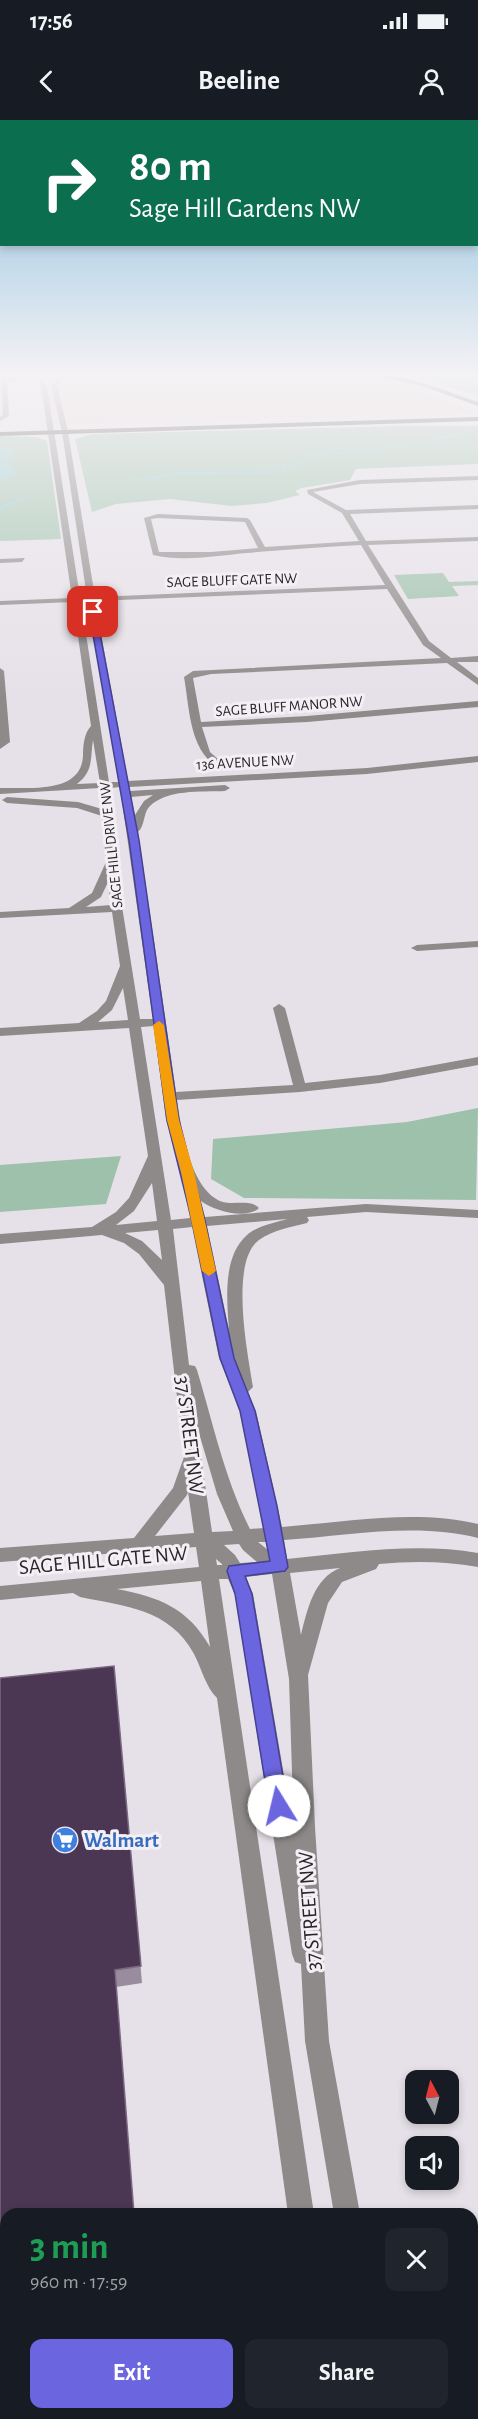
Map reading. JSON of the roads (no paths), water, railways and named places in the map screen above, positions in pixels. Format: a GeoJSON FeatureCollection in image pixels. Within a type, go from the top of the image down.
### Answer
{"type":"FeatureCollection","features":[{"type":"Feature","properties":{"kind":"street","name":"SAGE HILL DRIVE NW"},"geometry":{"type":"LineString","coordinates":[[55,482],[67,588],[75,599],[105,790],[106,814],[124,858],[158,1022],[173,1120],[199,1221]]}},
{"type":"Feature","properties":{"kind":"street","name":"SAGE HILL DRIVE NW"},"geometry":{"type":"LineString","coordinates":[[73,482],[95,624],[134,840],[124,858],[117,908],[165,1225]]}},
{"type":"Feature","properties":{"kind":"street"},"geometry":{"type":"LineString","coordinates":[[358,482],[309,491],[345,512],[389,587],[426,643],[478,682]]}},
{"type":"Feature","properties":{"kind":"street"},"geometry":{"type":"LineString","coordinates":[[345,512],[478,507]]}},
{"type":"Feature","properties":{"kind":"street"},"geometry":{"type":"LineString","coordinates":[[263,550],[247,520],[158,516],[147,518],[156,553],[164,555],[263,550],[311,545],[477,540]]}},
{"type":"Feature","properties":{"kind":"street"},"geometry":{"type":"LineString","coordinates":[[0,561],[22,560]]}},
{"type":"Feature","properties":{"kind":"street","name":"SAGE BLUFF GATE NW"},"geometry":{"type":"LineString","coordinates":[[0,603],[389,587]]}},
{"type":"Feature","properties":{"kind":"street"},"geometry":{"type":"LineString","coordinates":[[43,601],[67,588]]}},
{"type":"Feature","properties":{"kind":"street"},"geometry":{"type":"LineString","coordinates":[[95,624],[104,608],[126,597]]}},
{"type":"Feature","properties":{"kind":"street"},"geometry":{"type":"LineString","coordinates":[[448,660],[478,658]]}},
{"type":"Feature","properties":{"kind":"street","name":"SAGE BLUFF MANOR NW"},"geometry":{"type":"LineString","coordinates":[[448,660],[196,673],[188,677],[197,725],[307,719],[478,704]]}},
{"type":"Feature","properties":{"kind":"street"},"geometry":{"type":"LineString","coordinates":[[0,671],[5,742],[0,746]]}},
{"type":"Feature","properties":{"kind":"street"},"geometry":{"type":"LineString","coordinates":[[66,788],[86,772],[88,737],[94,725]]}},
{"type":"Feature","properties":{"kind":"street"},"geometry":{"type":"LineString","coordinates":[[197,725],[206,753],[214,760]]}},
{"type":"Feature","properties":{"kind":"street","name":"136 AVENUE NW"},"geometry":{"type":"LineString","coordinates":[[125,789],[176,792],[307,781],[367,771],[478,759]]}},
{"type":"Feature","properties":{"kind":"street"},"geometry":{"type":"LineString","coordinates":[[121,767],[143,776],[183,780]]}},
{"type":"Feature","properties":{"kind":"street","name":"136 AVENUE NW"},"geometry":{"type":"LineString","coordinates":[[125,789],[183,780],[367,771]]}},
{"type":"Feature","properties":{"kind":"street"},"geometry":{"type":"LineString","coordinates":[[0,791],[66,788],[105,790]]}},
{"type":"Feature","properties":{"kind":"street"},"geometry":{"type":"LineString","coordinates":[[4,800],[125,789]]}},
{"type":"Feature","properties":{"kind":"street"},"geometry":{"type":"LineString","coordinates":[[134,840],[139,811],[153,799],[176,792]]}},
{"type":"Feature","properties":{"kind":"street"},"geometry":{"type":"LineString","coordinates":[[4,800],[78,805],[106,814]]}},
{"type":"Feature","properties":{"kind":"street"},"geometry":{"type":"LineString","coordinates":[[67,911],[85,904],[97,895],[124,858]]}},
{"type":"Feature","properties":{"kind":"street"},"geometry":{"type":"LineString","coordinates":[[0,915],[117,908]]}},
{"type":"Feature","properties":{"kind":"street"},"geometry":{"type":"LineString","coordinates":[[417,948],[478,944]]}},
{"type":"Feature","properties":{"kind":"street"},"geometry":{"type":"LineString","coordinates":[[81,1027],[107,1010],[112,1003],[125,965]]}},
{"type":"Feature","properties":{"kind":"street"},"geometry":{"type":"LineString","coordinates":[[279,1008],[300,1088]]}},
{"type":"Feature","properties":{"kind":"street"},"geometry":{"type":"LineString","coordinates":[[0,1032],[158,1022]]}},
{"type":"Feature","properties":{"kind":"street"},"geometry":{"type":"LineString","coordinates":[[170,1096],[300,1088],[380,1079],[478,1061]]}},
{"type":"Feature","properties":{"kind":"street"},"geometry":{"type":"LineString","coordinates":[[88,1232],[112,1222],[129,1210],[144,1188],[154,1154]]}},
{"type":"Feature","properties":{"kind":"street"},"geometry":{"type":"LineString","coordinates":[[188,1172],[202,1198],[237,1209],[366,1208],[478,1214]]}},
{"type":"Feature","properties":{"kind":"street"},"geometry":{"type":"LineString","coordinates":[[0,1239],[366,1208]]}},
{"type":"Feature","properties":{"kind":"street"},"geometry":{"type":"LineString","coordinates":[[248,1411],[236,1321],[235,1284],[238,1258],[251,1238],[282,1225],[366,1208]]}},
{"type":"Feature","properties":{"kind":"street","name":"37 STREET NW"},"geometry":{"type":"LineString","coordinates":[[199,1221],[227,1358],[248,1411],[274,1533],[299,1679],[303,1827],[317,2042],[346,2208]]}},
{"type":"Feature","properties":{"kind":"street","name":"37 STREET NW"},"geometry":{"type":"LineString","coordinates":[[165,1225],[192,1456],[300,2208]]}},
{"type":"Feature","properties":{"kind":"street"},"geometry":{"type":"LineString","coordinates":[[88,1232],[121,1237],[138,1243],[153,1258],[172,1285]]}},
{"type":"Feature","properties":{"kind":"street"},"geometry":{"type":"LineString","coordinates":[[177,1329],[226,1494],[249,1545],[280,1567]]}},
{"type":"Feature","properties":{"kind":"street"},"geometry":{"type":"LineString","coordinates":[[140,1543],[181,1491],[192,1456]]}},
{"type":"Feature","properties":{"kind":"street","name":"SAGE HILL GATE NW"},"geometry":{"type":"LineString","coordinates":[[0,1555],[411,1524],[462,1527],[478,1531]]}},
{"type":"Feature","properties":{"kind":"street"},"geometry":{"type":"LineString","coordinates":[[204,1538],[218,1548],[235,1571],[244,1594],[317,2042]]}},
{"type":"Feature","properties":{"kind":"street"},"geometry":{"type":"LineString","coordinates":[[299,1679],[310,1627],[319,1601],[336,1577],[363,1566],[402,1555],[455,1556],[478,1560]]}},
{"type":"Feature","properties":{"kind":"street","name":"SAGE HILL GATE NW"},"geometry":{"type":"LineString","coordinates":[[0,1593],[402,1555]]}},
{"type":"Feature","properties":{"kind":"street"},"geometry":{"type":"LineString","coordinates":[[64,1587],[149,1605],[168,1612],[181,1621],[190,1631],[227,1702]]}},
{"type":"Feature","properties":{"kind":"waterway"},"geometry":{"type":"LineString","coordinates":[[5,506],[24,499]]}},
{"type":"Feature","properties":{"kind":"waterway"},"geometry":{"type":"LineString","coordinates":[[0,510],[7,504]]}},
{"type":"Feature","properties":{"kind":"place","name":"Walmart"},"geometry":{"type":"Point","coordinates":[65,1840]}}]}
